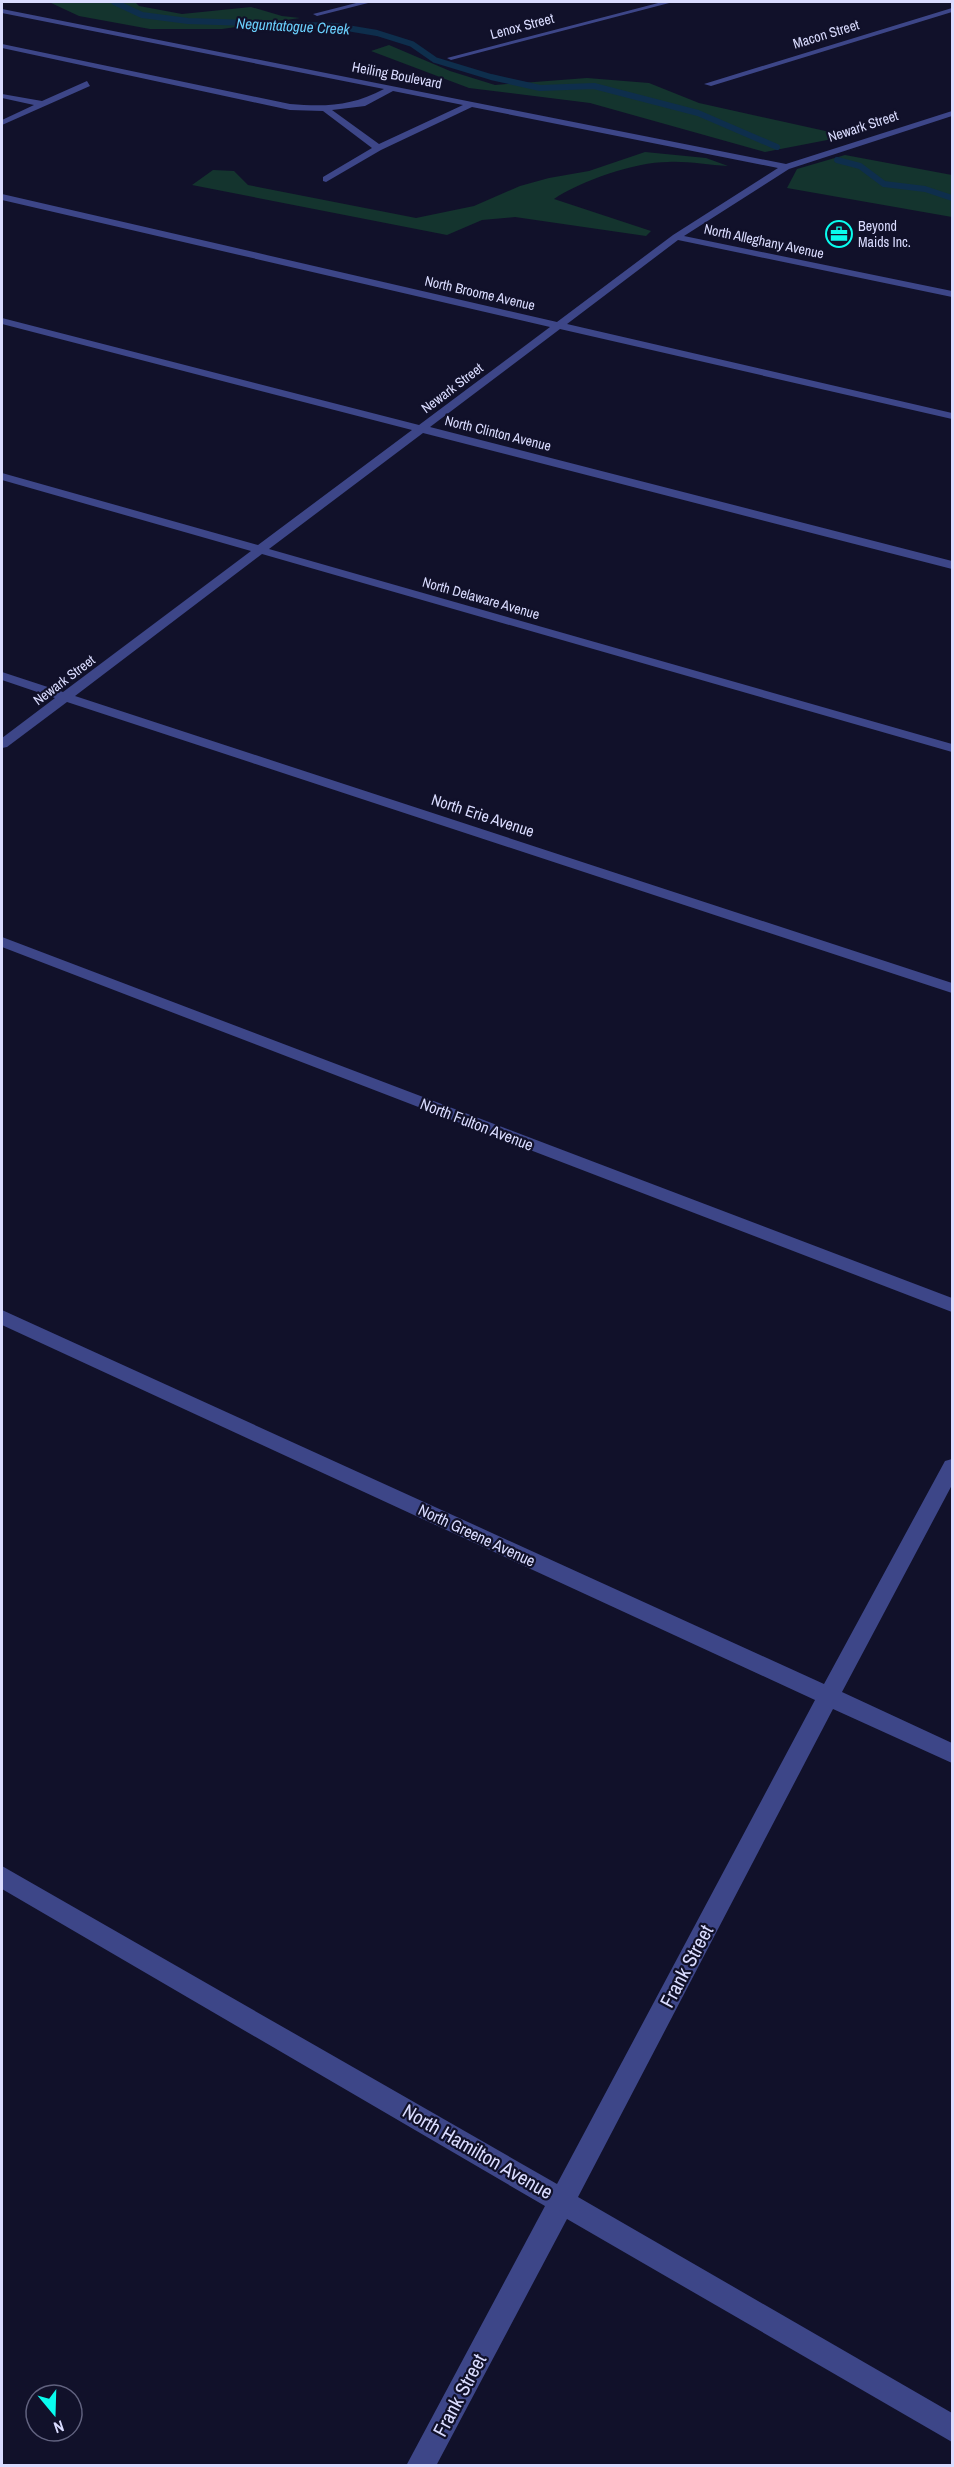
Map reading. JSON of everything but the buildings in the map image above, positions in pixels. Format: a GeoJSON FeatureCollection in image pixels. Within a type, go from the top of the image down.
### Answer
{"type":"FeatureCollection","features":[{"type":"Feature","properties":{"kind":"street"},"geometry":{"type":"LineString","coordinates":[[317,14],[368,2]]}},
{"type":"Feature","properties":{"kind":"street","name":"Lenox Street"},"geometry":{"type":"LineString","coordinates":[[452,58],[669,2]]}},
{"type":"Feature","properties":{"kind":"street","name":"Macon Street"},"geometry":{"type":"LineString","coordinates":[[708,84],[952,10]]}},
{"type":"Feature","properties":{"kind":"street","name":"Heiling Boulevard"},"geometry":{"type":"LineString","coordinates":[[2,11],[786,167]]}},
{"type":"Feature","properties":{"kind":"street"},"geometry":{"type":"LineString","coordinates":[[2,46],[290,107],[324,108],[362,104],[393,88]]}},
{"type":"Feature","properties":{"kind":"street"},"geometry":{"type":"LineString","coordinates":[[2,123],[87,84]]}},
{"type":"Feature","properties":{"kind":"street"},"geometry":{"type":"LineString","coordinates":[[2,96],[42,104]]}},
{"type":"Feature","properties":{"kind":"street"},"geometry":{"type":"LineString","coordinates":[[326,179],[378,148],[472,104]]}},
{"type":"Feature","properties":{"kind":"street"},"geometry":{"type":"LineString","coordinates":[[324,108],[378,148]]}},
{"type":"Feature","properties":{"kind":"street","name":"Newark Street"},"geometry":{"type":"LineString","coordinates":[[2,744],[67,698],[259,550],[676,237],[786,167],[952,113]]}},
{"type":"Feature","properties":{"kind":"street","name":"North Broome Avenue"},"geometry":{"type":"LineString","coordinates":[[2,197],[952,416]]}},
{"type":"Feature","properties":{"kind":"street","name":"North Alleghany Avenue"},"geometry":{"type":"LineString","coordinates":[[676,237],[952,294]]}},
{"type":"Feature","properties":{"kind":"street","name":"North Clinton Avenue"},"geometry":{"type":"LineString","coordinates":[[2,321],[952,565]]}},
{"type":"Feature","properties":{"kind":"street","name":"North Delaware Avenue"},"geometry":{"type":"LineString","coordinates":[[2,476],[952,748]]}},
{"type":"Feature","properties":{"kind":"street","name":"North Erie Avenue"},"geometry":{"type":"LineString","coordinates":[[2,676],[952,988]]}},
{"type":"Feature","properties":{"kind":"street","name":"North Fulton Avenue"},"geometry":{"type":"LineString","coordinates":[[2,942],[952,1305]]}},
{"type":"Feature","properties":{"kind":"street","name":"North Greene Avenue"},"geometry":{"type":"LineString","coordinates":[[2,1317],[952,1753]]}},
{"type":"Feature","properties":{"kind":"street","name":"Frank Street"},"geometry":{"type":"LineString","coordinates":[[420,2466],[564,2201],[828,1695],[952,1467]]}},
{"type":"Feature","properties":{"kind":"street","name":"North Hamilton Avenue"},"geometry":{"type":"LineString","coordinates":[[2,1877],[952,2428]]}},
{"type":"Feature","properties":{"kind":"green space"},"geometry":{"type":"Polygon","coordinates":[[[49,2],[135,2],[139,6],[182,14],[251,7],[282,16],[300,18],[222,29],[150,29],[79,16],[49,2]]]}},
{"type":"Feature","properties":{"kind":"green space"},"geometry":{"type":"Polygon","coordinates":[[[389,45],[450,71],[495,85],[587,78],[649,83],[699,103],[848,136],[765,152],[590,103],[469,88],[371,51],[389,45]]]}},
{"type":"Feature","properties":{"kind":"green space"},"geometry":{"type":"Polygon","coordinates":[[[645,152],[706,158],[728,166],[675,162],[640,165],[593,179],[554,199],[651,231],[646,236],[515,217],[482,220],[447,235],[192,185],[213,170],[234,171],[248,185],[416,218],[474,206],[520,186],[589,171],[645,152]]]}},
{"type":"Feature","properties":{"kind":"green space"},"geometry":{"type":"Polygon","coordinates":[[[845,155],[952,175],[952,217],[787,188],[797,169],[845,155]]]}},
{"type":"Feature","properties":{"kind":"waterway","name":"Neguntatogue Creek"},"geometry":{"type":"LineString","coordinates":[[114,2],[142,15],[188,21],[335,26],[377,33],[412,44],[435,60],[491,77],[540,88],[594,86],[698,113],[777,147]]}},
{"type":"Feature","properties":{"kind":"waterway","name":"Neguntatogue Creek"},"geometry":{"type":"LineString","coordinates":[[837,160],[860,166],[884,184],[925,189],[952,198]]}},
{"type":"Feature","properties":{"kind":"place","name":"Beyond Maids Inc."},"geometry":{"type":"Point","coordinates":[839,234]}}]}
